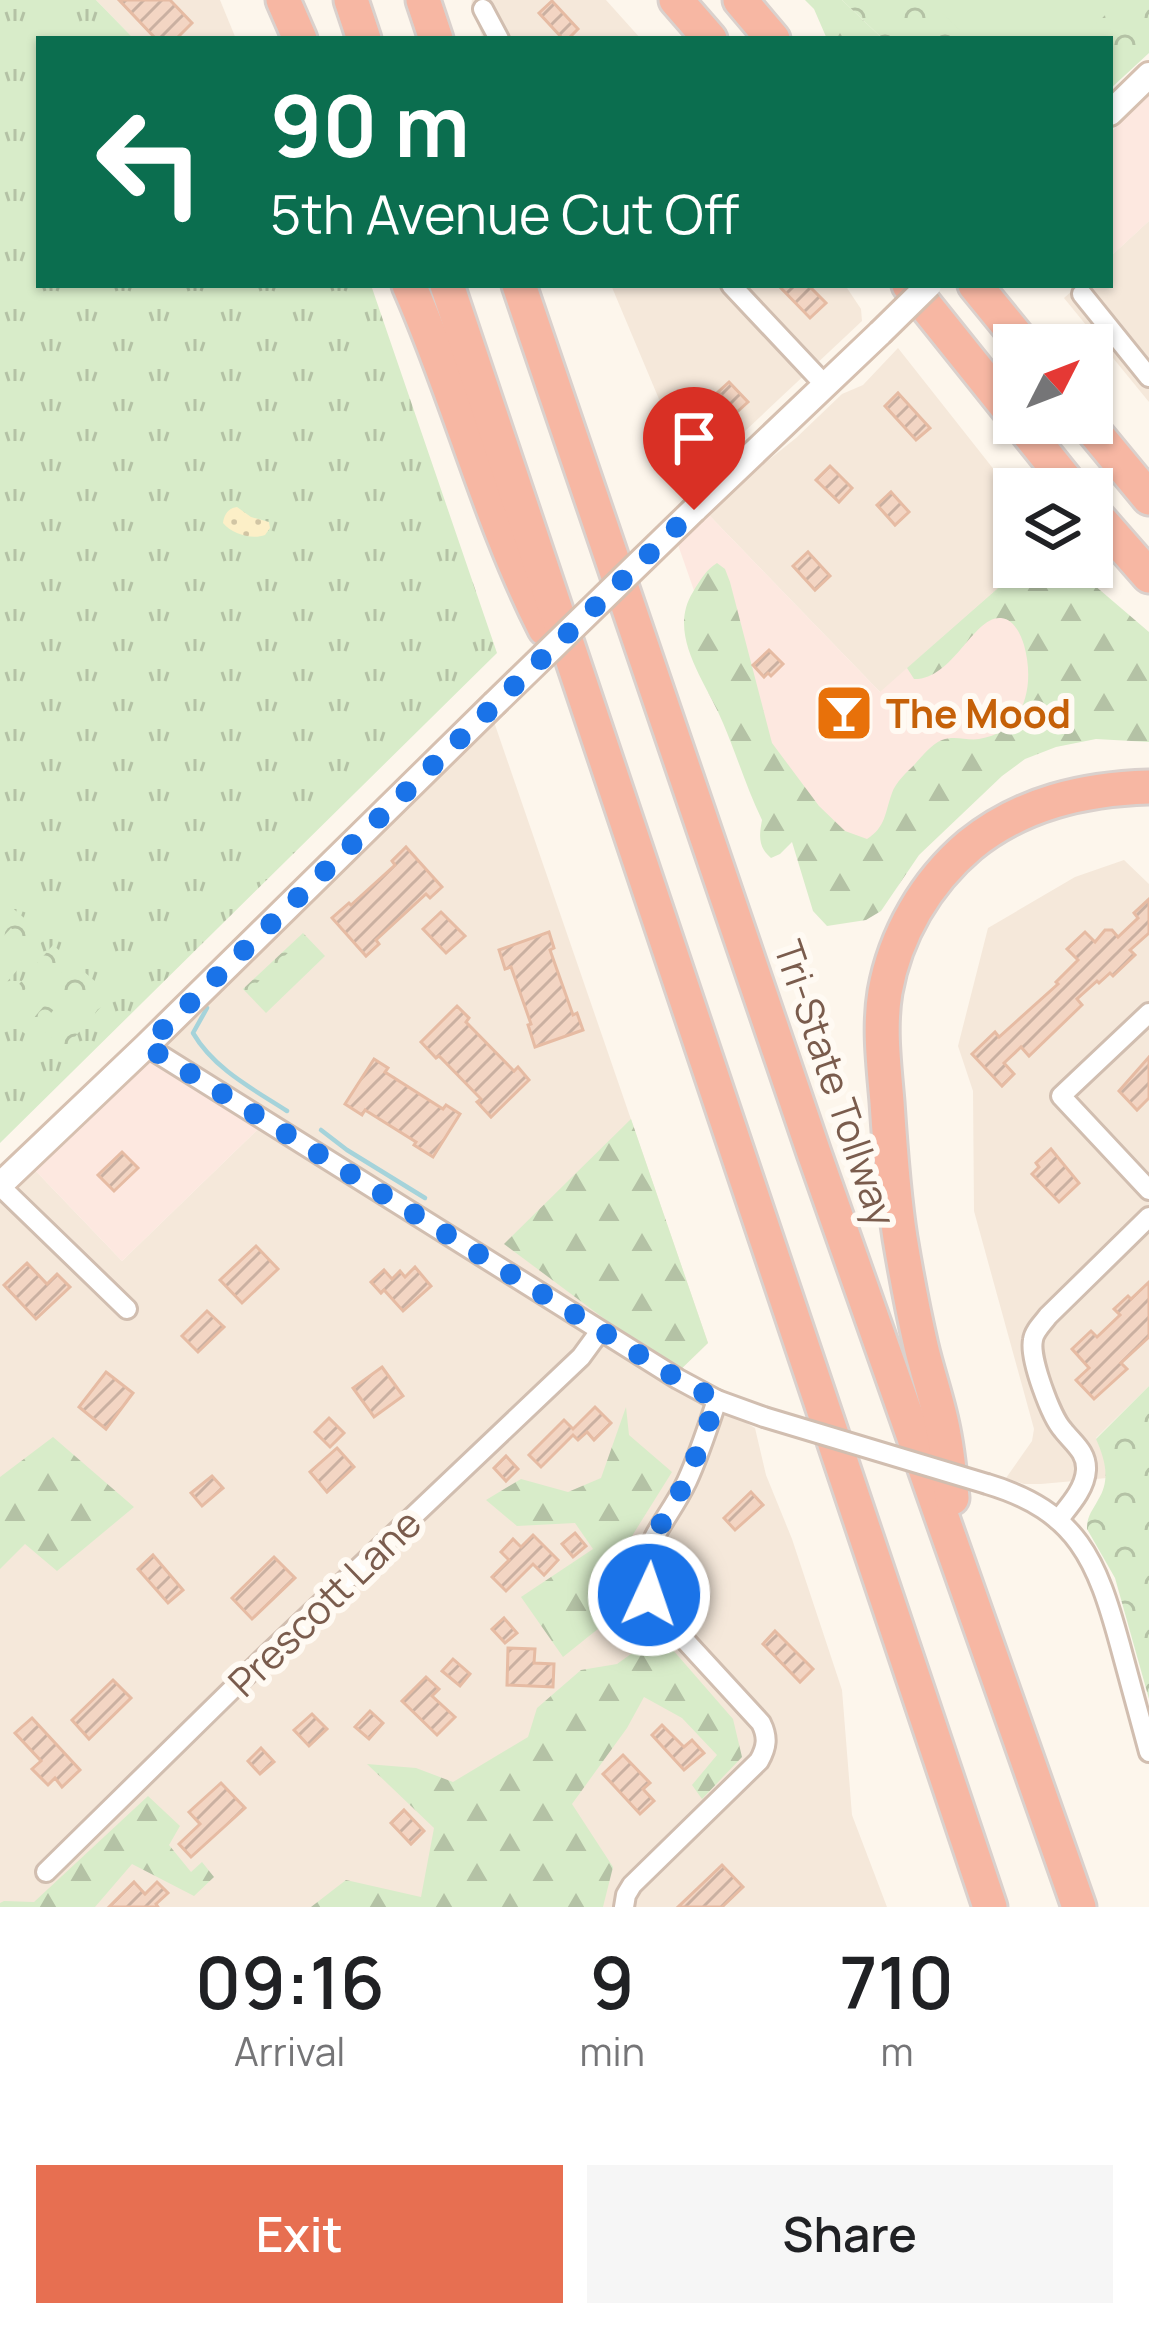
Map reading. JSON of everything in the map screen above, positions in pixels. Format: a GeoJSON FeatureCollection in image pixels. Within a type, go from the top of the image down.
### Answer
{"type":"FeatureCollection","features":[{"type":"Feature","properties":{"kind":"highway"},"geometry":{"type":"LineString","coordinates":[[283,0],[299,36]]}},
{"type":"Feature","properties":{"kind":"highway"},"geometry":{"type":"LineString","coordinates":[[351,0],[363,36]]}},
{"type":"Feature","properties":{"kind":"highway"},"geometry":{"type":"LineString","coordinates":[[423,0],[435,36]]}},
{"type":"Feature","properties":{"kind":"highway"},"geometry":{"type":"LineString","coordinates":[[676,0],[707,36]]}},
{"type":"Feature","properties":{"kind":"highway"},"geometry":{"type":"LineString","coordinates":[[740,0],[770,36]]}},
{"type":"Feature","properties":{"kind":"highway"},"geometry":{"type":"LineString","coordinates":[[410,288],[435,343],[521,582],[598,733]]}},
{"type":"Feature","properties":{"kind":"highway"},"geometry":{"type":"LineString","coordinates":[[448,288],[990,1907]]}},
{"type":"Feature","properties":{"kind":"highway","name":"Tri-State Tollway"},"geometry":{"type":"LineString","coordinates":[[520,288],[814,1153],[1079,1907]]}},
{"type":"Feature","properties":{"kind":"highway"},"geometry":{"type":"LineString","coordinates":[[911,288],[993,390]]}},
{"type":"Feature","properties":{"kind":"highway"},"geometry":{"type":"LineString","coordinates":[[977,288],[1007,324]]}},
{"type":"Feature","properties":{"kind":"highway"},"geometry":{"type":"LineString","coordinates":[[1037,444],[1056,468]]}},
{"type":"Feature","properties":{"kind":"highway"},"geometry":{"type":"LineString","coordinates":[[1105,444],[1149,497]]}},
{"type":"Feature","properties":{"kind":"highway"},"geometry":{"type":"LineString","coordinates":[[1113,535],[1149,576]]}},
{"type":"Feature","properties":{"kind":"highway"},"geometry":{"type":"LineString","coordinates":[[961,1566],[944,1431],[921,1344],[898,1219],[883,1038],[884,995],[893,958],[928,889],[990,829],[1030,808],[1061,799],[1107,788],[1149,788]]}},
{"type":"Feature","properties":{"kind":"main road"},"geometry":{"type":"LineString","coordinates":[[1113,110],[1149,75]]}},
{"type":"Feature","properties":{"kind":"main road"},"geometry":{"type":"LineString","coordinates":[[0,1185],[926,288]]}},
{"type":"Feature","properties":{"kind":"street"},"geometry":{"type":"LineString","coordinates":[[483,9],[498,36]]}},
{"type":"Feature","properties":{"kind":"street"},"geometry":{"type":"LineString","coordinates":[[734,288],[825,385]]}},
{"type":"Feature","properties":{"kind":"street"},"geometry":{"type":"LineString","coordinates":[[1082,294],[1149,377]]}},
{"type":"Feature","properties":{"kind":"street"},"geometry":{"type":"LineString","coordinates":[[1149,1012],[1061,1096],[1149,1190]]}},
{"type":"Feature","properties":{"kind":"street"},"geometry":{"type":"LineString","coordinates":[[146,1046],[717,1400],[1008,1490],[1058,1520],[1097,1569],[1149,1752]]}},
{"type":"Feature","properties":{"kind":"street"},"geometry":{"type":"LineString","coordinates":[[0,1185],[127,1310]]}},
{"type":"Feature","properties":{"kind":"street"},"geometry":{"type":"LineString","coordinates":[[1058,1520],[1084,1482],[1087,1466],[1051,1411],[1032,1341],[1048,1316],[1149,1217]]}},
{"type":"Feature","properties":{"kind":"street","name":"Prescott Lane"},"geometry":{"type":"LineString","coordinates":[[46,1872],[581,1357],[600,1330]]}},
{"type":"Feature","properties":{"kind":"street"},"geometry":{"type":"LineString","coordinates":[[624,1907],[632,1886],[759,1762],[766,1747],[761,1723],[659,1612],[645,1579],[648,1546],[687,1480],[717,1400]]}},
{"type":"Feature","properties":{"kind":"shaded area"},"geometry":{"type":"Polygon","coordinates":[[[96,0],[220,0],[235,36],[131,36],[96,0]]]}},
{"type":"Feature","properties":{"kind":"shaded area"},"geometry":{"type":"Polygon","coordinates":[[[472,0],[606,0],[638,36],[482,36],[472,0]]]}},
{"type":"Feature","properties":{"kind":"shaded area"},"geometry":{"type":"Polygon","coordinates":[[[1149,94],[1149,221],[1113,254],[1113,130],[1149,94]]]}},
{"type":"Feature","properties":{"kind":"shaded area"},"geometry":{"type":"Polygon","coordinates":[[[1149,221],[1149,402],[1113,358],[1113,324],[1085,324],[1064,298],[1076,288],[1113,288],[1113,254],[1149,221]]]}},
{"type":"Feature","properties":{"kind":"shaded area"},"geometry":{"type":"Polygon","coordinates":[[[612,288],[847,288],[861,309],[862,321],[693,480],[612,288]]]}},
{"type":"Feature","properties":{"kind":"shaded area"},"geometry":{"type":"Polygon","coordinates":[[[898,348],[993,468],[993,588],[998,588],[881,693],[705,511],[842,394],[863,385],[898,348]]]}},
{"type":"Feature","properties":{"kind":"shaded area"},"geometry":{"type":"Polygon","coordinates":[[[705,511],[880,692],[993,592],[1080,693],[856,883],[806,838],[781,840],[676,539],[705,511]]]}},
{"type":"Feature","properties":{"kind":"shaded area"},"geometry":{"type":"Polygon","coordinates":[[[493,719],[708,1343],[677,1373],[157,1045],[493,719]]]}},
{"type":"Feature","properties":{"kind":"shaded area"},"geometry":{"type":"Polygon","coordinates":[[[1124,860],[1149,884],[1149,1386],[1096,1438],[1107,1478],[1024,1484],[1006,1478],[1032,1441],[1034,1429],[974,1211],[973,1091],[958,1046],[988,928],[1075,877],[1124,860]]]}},
{"type":"Feature","properties":{"kind":"shaded area"},"geometry":{"type":"Polygon","coordinates":[[[149,1054],[258,1129],[122,1261],[31,1166],[149,1054]]]}},
{"type":"Feature","properties":{"kind":"shaded area"},"geometry":{"type":"Polygon","coordinates":[[[258,1129],[755,1428],[766,1475],[842,1690],[852,1815],[887,1907],[0,1907],[0,1196],[31,1166],[122,1261],[258,1129]]]}},
{"type":"Feature","properties":{"kind":"green space"},"geometry":{"type":"Polygon","coordinates":[[[0,0],[96,0],[131,36],[36,36],[36,288],[372,288],[497,653],[0,1143],[0,0]]]}},
{"type":"Feature","properties":{"kind":"green space"},"geometry":{"type":"Polygon","coordinates":[[[805,0],[842,0],[880,36],[826,36],[805,0]]]}},
{"type":"Feature","properties":{"kind":"green space"},"geometry":{"type":"Polygon","coordinates":[[[842,0],[1149,0],[1149,53],[1113,86],[1113,36],[880,36],[842,0]]]}},
{"type":"Feature","properties":{"kind":"green space"},"geometry":{"type":"Polygon","coordinates":[[[944,0],[1121,0],[1083,36],[965,36],[937,7],[944,0]]]}},
{"type":"Feature","properties":{"kind":"green space"},"geometry":{"type":"Polygon","coordinates":[[[717,563],[730,582],[772,743],[819,806],[845,831],[867,839],[873,834],[896,785],[935,744],[995,735],[1017,716],[1027,690],[1027,660],[1019,632],[1006,619],[982,626],[928,677],[914,679],[907,668],[998,588],[1098,588],[1149,632],[1149,742],[1096,739],[1025,759],[919,855],[881,911],[866,920],[827,926],[813,911],[792,842],[771,858],[764,850],[762,820],[686,642],[686,608],[717,563]]]}},
{"type":"Feature","properties":{"kind":"green space"},"geometry":{"type":"Polygon","coordinates":[[[0,897],[46,937],[0,990],[0,897]]]}},
{"type":"Feature","properties":{"kind":"green space"},"geometry":{"type":"Polygon","coordinates":[[[11,928],[30,945],[0,979],[0,940],[11,928]]]}},
{"type":"Feature","properties":{"kind":"green space"},"geometry":{"type":"Polygon","coordinates":[[[303,933],[325,956],[266,1013],[243,989],[303,933]]]}},
{"type":"Feature","properties":{"kind":"green space"},"geometry":{"type":"Polygon","coordinates":[[[53,945],[111,995],[55,1060],[0,1012],[0,1006],[53,945]]]}},
{"type":"Feature","properties":{"kind":"green space"},"geometry":{"type":"Polygon","coordinates":[[[296,945],[313,963],[272,1001],[256,984],[296,945]]]}},
{"type":"Feature","properties":{"kind":"green space"},"geometry":{"type":"Polygon","coordinates":[[[49,962],[68,978],[32,1020],[13,1003],[49,962]]]}},
{"type":"Feature","properties":{"kind":"green space"},"geometry":{"type":"Polygon","coordinates":[[[75,985],[95,1002],[58,1043],[39,1027],[75,985]]]}},
{"type":"Feature","properties":{"kind":"green space"},"geometry":{"type":"Polygon","coordinates":[[[631,1119],[708,1343],[677,1373],[504,1244],[631,1119]]]}},
{"type":"Feature","properties":{"kind":"green space"},"geometry":{"type":"Polygon","coordinates":[[[1149,1386],[1149,1699],[1115,1578],[1087,1529],[1105,1477],[1096,1439],[1149,1386]]]}},
{"type":"Feature","properties":{"kind":"green space"},"geometry":{"type":"Polygon","coordinates":[[[626,1407],[629,1435],[672,1472],[627,1544],[629,1604],[563,1657],[521,1597],[593,1549],[575,1523],[517,1526],[486,1500],[521,1479],[568,1492],[601,1478],[626,1407]]]}},
{"type":"Feature","properties":{"kind":"green space"},"geometry":{"type":"Polygon","coordinates":[[[53,1437],[134,1507],[57,1571],[25,1544],[0,1569],[0,1477],[53,1437]]]}},
{"type":"Feature","properties":{"kind":"green space"},"geometry":{"type":"Polygon","coordinates":[[[659,1634],[733,1719],[742,1757],[702,1799],[692,1785],[717,1755],[682,1718],[644,1697],[572,1804],[613,1867],[603,1907],[311,1907],[346,1880],[421,1897],[434,1828],[367,1764],[416,1768],[453,1782],[528,1737],[537,1708],[581,1670],[617,1664],[659,1634]]]}},
{"type":"Feature","properties":{"kind":"green space"},"geometry":{"type":"Polygon","coordinates":[[[148,1796],[180,1826],[169,1845],[191,1872],[202,1862],[214,1877],[194,1896],[132,1864],[95,1907],[0,1907],[4,1901],[34,1902],[148,1796]]]}},
{"type":"Feature","properties":{"kind":"sand"},"geometry":{"type":"Polygon","coordinates":[[[237,507],[269,522],[265,535],[237,533],[223,523],[225,515],[237,507]]]}},
{"type":"Feature","properties":{"kind":"building"},"geometry":{"type":"Polygon","coordinates":[[[119,0],[170,0],[192,23],[179,36],[153,36],[119,0]]]}},
{"type":"Feature","properties":{"kind":"building"},"geometry":{"type":"Polygon","coordinates":[[[552,1],[578,29],[571,36],[560,36],[539,13],[552,1]]]}},
{"type":"Feature","properties":{"kind":"building"},"geometry":{"type":"Polygon","coordinates":[[[781,288],[811,288],[826,303],[810,318],[781,288]]]}},
{"type":"Feature","properties":{"kind":"building"},"geometry":{"type":"Polygon","coordinates":[[[729,382],[748,402],[737,412],[718,392],[729,382]]]}},
{"type":"Feature","properties":{"kind":"building"},"geometry":{"type":"Polygon","coordinates":[[[898,393],[930,428],[916,440],[885,406],[898,393]]]}},
{"type":"Feature","properties":{"kind":"building"},"geometry":{"type":"Polygon","coordinates":[[[830,466],[852,488],[839,502],[816,480],[830,466]]]}},
{"type":"Feature","properties":{"kind":"building"},"geometry":{"type":"Polygon","coordinates":[[[891,492],[909,512],[895,525],[877,505],[891,492]]]}},
{"type":"Feature","properties":{"kind":"building"},"geometry":{"type":"Polygon","coordinates":[[[808,552],[830,576],[815,590],[793,566],[808,552]]]}},
{"type":"Feature","properties":{"kind":"building"},"geometry":{"type":"Polygon","coordinates":[[[769,650],[783,664],[764,677],[753,665],[769,650]]]}},
{"type":"Feature","properties":{"kind":"building"},"geometry":{"type":"Polygon","coordinates":[[[847,692],[869,723],[852,738],[827,711],[847,692]]]}},
{"type":"Feature","properties":{"kind":"building"},"geometry":{"type":"Polygon","coordinates":[[[406,847],[442,887],[430,898],[426,894],[376,940],[379,944],[366,956],[332,918],[395,865],[392,861],[406,847]]]}},
{"type":"Feature","properties":{"kind":"building"},"geometry":{"type":"Polygon","coordinates":[[[1149,899],[1149,933],[1130,950],[1135,955],[1077,999],[1082,1005],[1029,1056],[1021,1047],[1004,1063],[1014,1074],[1002,1086],[972,1054],[995,1032],[999,1037],[1058,984],[1078,960],[1067,949],[1085,932],[1095,942],[1105,930],[1118,937],[1149,899]]]}},
{"type":"Feature","properties":{"kind":"building"},"geometry":{"type":"Polygon","coordinates":[[[441,912],[465,936],[446,953],[423,929],[441,912]]]}},
{"type":"Feature","properties":{"kind":"building"},"geometry":{"type":"Polygon","coordinates":[[[549,932],[554,948],[550,950],[583,1030],[535,1047],[511,967],[505,969],[499,950],[549,932]]]}},
{"type":"Feature","properties":{"kind":"building"},"geometry":{"type":"Polygon","coordinates":[[[457,1006],[469,1018],[466,1022],[529,1080],[491,1117],[477,1102],[481,1099],[421,1042],[457,1006]]]}},
{"type":"Feature","properties":{"kind":"building"},"geometry":{"type":"Polygon","coordinates":[[[1149,1057],[1149,1098],[1137,1110],[1119,1091],[1149,1057]]]}},
{"type":"Feature","properties":{"kind":"building"},"geometry":{"type":"Polygon","coordinates":[[[374,1059],[388,1068],[385,1072],[443,1109],[446,1105],[460,1114],[433,1157],[365,1110],[362,1115],[345,1104],[374,1059]]]}},
{"type":"Feature","properties":{"kind":"building"},"geometry":{"type":"Polygon","coordinates":[[[1051,1149],[1079,1183],[1059,1202],[1032,1174],[1051,1149]]]}},
{"type":"Feature","properties":{"kind":"building"},"geometry":{"type":"Polygon","coordinates":[[[122,1152],[138,1168],[114,1191],[98,1175],[122,1152]]]}},
{"type":"Feature","properties":{"kind":"building"},"geometry":{"type":"Polygon","coordinates":[[[256,1246],[278,1269],[242,1303],[220,1280],[256,1246]]]}},
{"type":"Feature","properties":{"kind":"building"},"geometry":{"type":"Polygon","coordinates":[[[27,1263],[47,1284],[57,1274],[70,1287],[36,1319],[4,1285],[27,1263]]]}},
{"type":"Feature","properties":{"kind":"building"},"geometry":{"type":"Polygon","coordinates":[[[415,1267],[431,1286],[403,1311],[371,1282],[384,1270],[392,1279],[400,1271],[405,1277],[415,1267]]]}},
{"type":"Feature","properties":{"kind":"building"},"geometry":{"type":"Polygon","coordinates":[[[1149,1282],[1149,1337],[1121,1363],[1127,1369],[1094,1399],[1076,1380],[1089,1368],[1072,1349],[1091,1331],[1097,1337],[1120,1315],[1114,1309],[1149,1282]]]}},
{"type":"Feature","properties":{"kind":"building"},"geometry":{"type":"Polygon","coordinates":[[[207,1311],[224,1327],[198,1352],[182,1336],[207,1311]]]}},
{"type":"Feature","properties":{"kind":"building"},"geometry":{"type":"Polygon","coordinates":[[[382,1367],[403,1396],[374,1417],[353,1388],[382,1367]]]}},
{"type":"Feature","properties":{"kind":"building"},"geometry":{"type":"Polygon","coordinates":[[[106,1372],[133,1393],[106,1429],[79,1407],[106,1372]]]}},
{"type":"Feature","properties":{"kind":"building"},"geometry":{"type":"Polygon","coordinates":[[[595,1407],[611,1423],[594,1440],[587,1432],[578,1440],[573,1435],[541,1467],[529,1455],[564,1420],[573,1429],[595,1407]]]}},
{"type":"Feature","properties":{"kind":"building"},"geometry":{"type":"Polygon","coordinates":[[[329,1418],[344,1433],[330,1447],[315,1432],[329,1418]]]}},
{"type":"Feature","properties":{"kind":"building"},"geometry":{"type":"Polygon","coordinates":[[[337,1448],[354,1467],[327,1492],[310,1472],[337,1448]]]}},
{"type":"Feature","properties":{"kind":"building"},"geometry":{"type":"Polygon","coordinates":[[[506,1456],[518,1469],[506,1481],[494,1468],[506,1456]]]}},
{"type":"Feature","properties":{"kind":"building"},"geometry":{"type":"Polygon","coordinates":[[[212,1476],[223,1488],[202,1506],[191,1493],[212,1476]]]}},
{"type":"Feature","properties":{"kind":"building"},"geometry":{"type":"Polygon","coordinates":[[[751,1492],[763,1505],[735,1530],[724,1518],[751,1492]]]}},
{"type":"Feature","properties":{"kind":"building"},"geometry":{"type":"Polygon","coordinates":[[[575,1533],[586,1546],[573,1557],[562,1544],[575,1533]]]}},
{"type":"Feature","properties":{"kind":"building"},"geometry":{"type":"Polygon","coordinates":[[[533,1535],[558,1560],[544,1575],[533,1564],[506,1591],[492,1577],[509,1560],[501,1552],[513,1539],[521,1547],[533,1535]]]}},
{"type":"Feature","properties":{"kind":"building"},"geometry":{"type":"Polygon","coordinates":[[[153,1555],[183,1590],[168,1603],[138,1569],[153,1555]]]}},
{"type":"Feature","properties":{"kind":"building"},"geometry":{"type":"Polygon","coordinates":[[[274,1557],[295,1578],[252,1619],[232,1598],[274,1557]]]}},
{"type":"Feature","properties":{"kind":"building"},"geometry":{"type":"Polygon","coordinates":[[[504,1618],[517,1633],[505,1643],[492,1629],[504,1618]]]}},
{"type":"Feature","properties":{"kind":"building"},"geometry":{"type":"Polygon","coordinates":[[[775,1631],[813,1669],[800,1682],[763,1644],[775,1631]]]}},
{"type":"Feature","properties":{"kind":"building"},"geometry":{"type":"Polygon","coordinates":[[[508,1648],[535,1649],[534,1663],[554,1664],[553,1687],[507,1685],[508,1648]]]}},
{"type":"Feature","properties":{"kind":"building"},"geometry":{"type":"Polygon","coordinates":[[[453,1659],[470,1674],[460,1686],[442,1671],[453,1659]]]}},
{"type":"Feature","properties":{"kind":"building"},"geometry":{"type":"Polygon","coordinates":[[[426,1677],[439,1689],[432,1696],[455,1717],[437,1735],[402,1701],[426,1677]]]}},
{"type":"Feature","properties":{"kind":"building"},"geometry":{"type":"Polygon","coordinates":[[[113,1680],[131,1698],[89,1739],[72,1720],[113,1680]]]}},
{"type":"Feature","properties":{"kind":"building"},"geometry":{"type":"Polygon","coordinates":[[[370,1711],[383,1723],[369,1739],[355,1727],[370,1711]]]}},
{"type":"Feature","properties":{"kind":"building"},"geometry":{"type":"Polygon","coordinates":[[[312,1714],[327,1729],[309,1746],[294,1730],[312,1714]]]}},
{"type":"Feature","properties":{"kind":"building"},"geometry":{"type":"Polygon","coordinates":[[[32,1718],[80,1770],[62,1787],[55,1778],[48,1785],[32,1769],[41,1761],[15,1733],[32,1718]]]}},
{"type":"Feature","properties":{"kind":"building"},"geometry":{"type":"Polygon","coordinates":[[[662,1725],[684,1747],[692,1740],[704,1753],[684,1770],[652,1735],[662,1725]]]}},
{"type":"Feature","properties":{"kind":"building"},"geometry":{"type":"Polygon","coordinates":[[[261,1748],[274,1762],[260,1774],[248,1761],[261,1748]]]}},
{"type":"Feature","properties":{"kind":"building"},"geometry":{"type":"Polygon","coordinates":[[[623,1755],[650,1783],[643,1789],[654,1801],[640,1814],[603,1774],[623,1755]]]}},
{"type":"Feature","properties":{"kind":"building"},"geometry":{"type":"Polygon","coordinates":[[[221,1783],[245,1808],[191,1857],[179,1844],[200,1824],[189,1812],[221,1783]]]}},
{"type":"Feature","properties":{"kind":"building"},"geometry":{"type":"Polygon","coordinates":[[[404,1810],[424,1831],[411,1844],[391,1823],[404,1810]]]}},
{"type":"Feature","properties":{"kind":"building"},"geometry":{"type":"Polygon","coordinates":[[[722,1865],[743,1887],[722,1907],[678,1907],[722,1865]]]}},
{"type":"Feature","properties":{"kind":"building"},"geometry":{"type":"Polygon","coordinates":[[[134,1882],[145,1894],[157,1882],[168,1893],[158,1907],[109,1907],[134,1882]]]}},
{"type":"Feature","properties":{"kind":"waterway"},"geometry":{"type":"LineString","coordinates":[[207,1008],[193,1033],[202,1046],[235,1077],[287,1111]]}},
{"type":"Feature","properties":{"kind":"waterway"},"geometry":{"type":"LineString","coordinates":[[321,1130],[425,1198]]}},
{"type":"Feature","properties":{"kind":"place","name":"The Mood"},"geometry":{"type":"Point","coordinates":[844,713]}},
{"type":"Feature","properties":{"kind":"route"},"geometry":{"type":"LineString","coordinates":[[649,1595],[645,1579],[648,1546],[687,1480],[717,1400],[146,1046],[694,510]]}}]}
